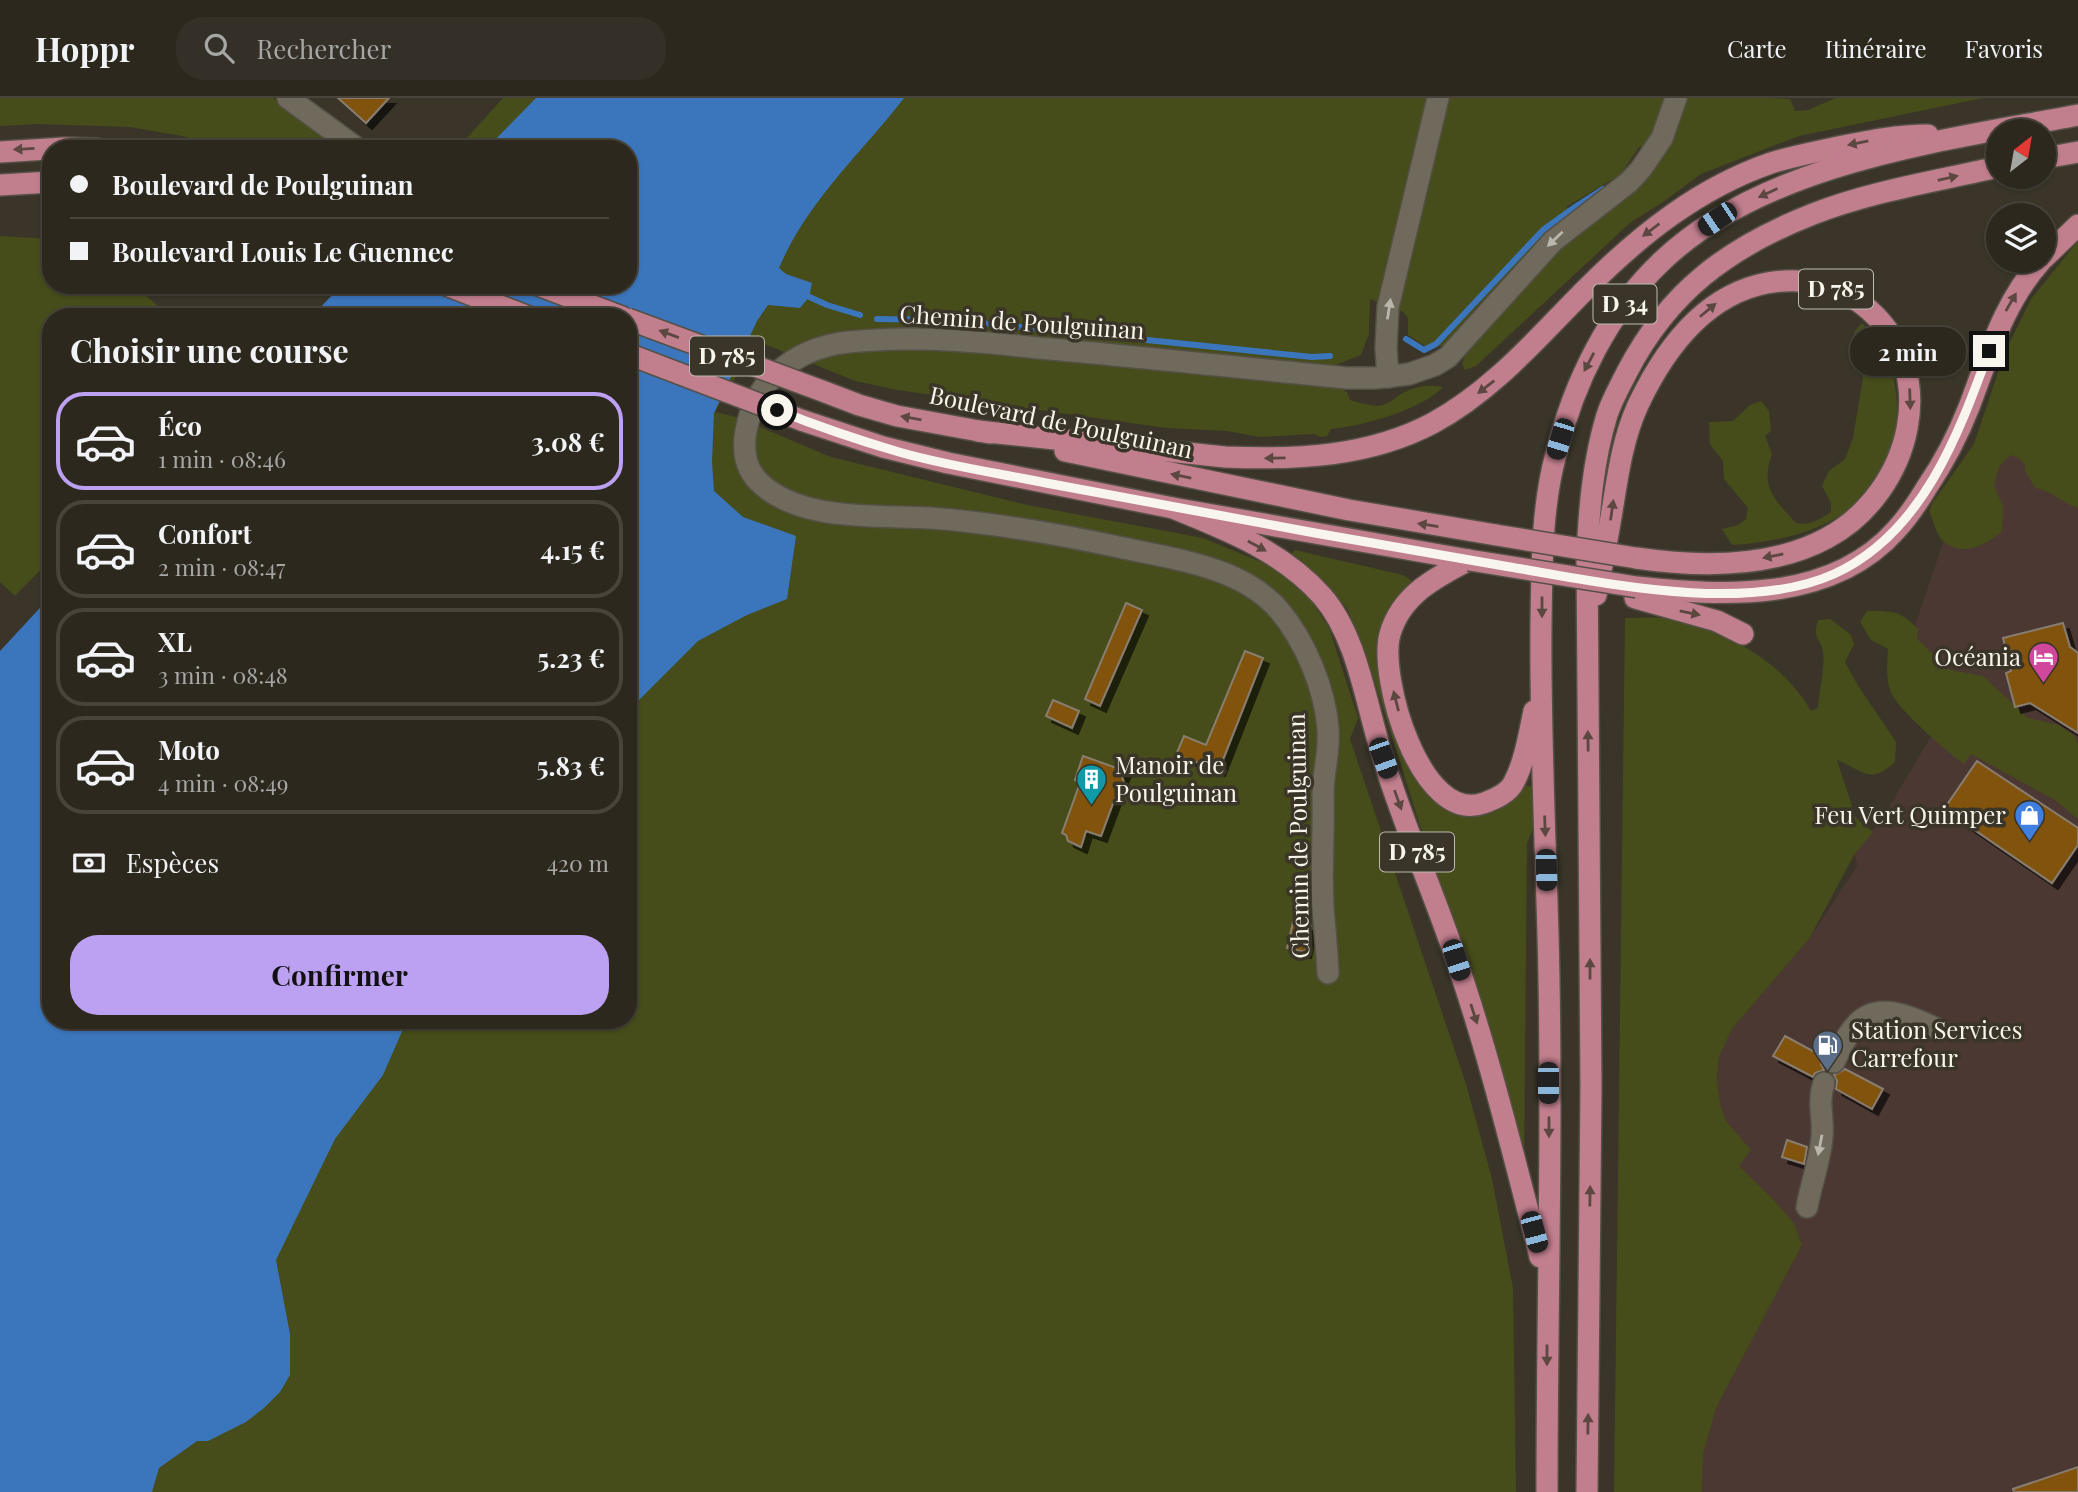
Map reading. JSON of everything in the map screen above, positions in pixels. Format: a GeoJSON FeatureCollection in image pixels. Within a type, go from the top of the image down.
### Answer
{"type":"FeatureCollection","features":[{"type":"Feature","properties":{"kind":"main road","name":"D 34"},"geometry":{"type":"LineString","coordinates":[[1547,1492],[1549,977],[1541,685],[1542,567],[1547,497],[1555,456],[1586,369],[1617,314],[1663,259],[1687,240],[1746,203],[1822,171],[1975,135],[2078,115]]}},
{"type":"Feature","properties":{"kind":"main road"},"geometry":{"type":"LineString","coordinates":[[978,431],[1225,457],[1264,458],[1331,455],[1395,439],[1447,415],[1491,383],[1643,236],[1688,203],[1721,184],[1772,163],[1878,139],[1915,135],[1975,135]]}},
{"type":"Feature","properties":{"kind":"main road"},"geometry":{"type":"LineString","coordinates":[[0,152],[42,149]]}},
{"type":"Feature","properties":{"kind":"main road"},"geometry":{"type":"LineString","coordinates":[[2056,156],[2078,152]]}},
{"type":"Feature","properties":{"kind":"main road","name":"D 34"},"geometry":{"type":"LineString","coordinates":[[1587,1492],[1591,1061],[1586,649],[1588,520],[1608,413],[1648,334],[1674,302],[1702,275],[1743,247],[1794,222],[1850,202],[1986,170]]}},
{"type":"Feature","properties":{"kind":"main road"},"geometry":{"type":"LineString","coordinates":[[0,185],[42,183]]}},
{"type":"Feature","properties":{"kind":"main road"},"geometry":{"type":"LineString","coordinates":[[2056,246],[2078,225]]}},
{"type":"Feature","properties":{"kind":"main road"},"geometry":{"type":"LineString","coordinates":[[1636,592],[1711,593],[1782,589],[1820,580],[1836,573],[1882,544],[1908,515],[1949,450],[1969,407],[2002,318],[2019,288],[2031,273]]}},
{"type":"Feature","properties":{"kind":"main road","name":"Boulevard de Poulguinan"},"geometry":{"type":"LineString","coordinates":[[637,322],[897,416],[1421,524],[1496,536],[1636,558],[1664,562],[1707,563],[1771,557],[1828,538],[1873,501],[1894,467],[1905,440],[1910,414],[1910,388],[1904,363],[1890,334],[1877,317],[1857,300],[1828,286],[1805,281],[1753,286],[1718,302],[1684,332],[1669,351],[1650,381],[1628,431],[1614,494],[1586,649]]}},
{"type":"Feature","properties":{"kind":"main road"},"geometry":{"type":"LineString","coordinates":[[470,294],[506,308]]}},
{"type":"Feature","properties":{"kind":"main road"},"geometry":{"type":"LineString","coordinates":[[562,294],[598,308]]}},
{"type":"Feature","properties":{"kind":"main road","name":"D 785"},"geometry":{"type":"LineString","coordinates":[[637,357],[801,420],[904,454],[1173,508],[1228,530],[1292,567],[1322,596],[1345,631],[1383,758],[1478,1027],[1547,1283]]}},
{"type":"Feature","properties":{"kind":"main road"},"geometry":{"type":"LineString","coordinates":[[1173,508],[1566,577],[1636,592],[1717,621],[1743,634]]}},
{"type":"Feature","properties":{"kind":"main road"},"geometry":{"type":"LineString","coordinates":[[1469,560],[1421,587],[1399,614],[1390,634],[1388,657],[1400,716],[1428,781],[1439,792],[1460,803],[1479,805],[1507,791],[1521,765],[1541,685]]}},
{"type":"Feature","properties":{"kind":"street"},"geometry":{"type":"LineString","coordinates":[[288,98],[346,140]]}},
{"type":"Feature","properties":{"kind":"street"},"geometry":{"type":"LineString","coordinates":[[1388,377],[1388,307],[1438,98]]}},
{"type":"Feature","properties":{"kind":"street","name":"Chemin de Poulguinan"},"geometry":{"type":"LineString","coordinates":[[1328,973],[1323,905],[1323,779],[1328,731],[1323,700],[1294,632],[1265,596],[1249,585],[1215,570],[1109,545],[997,524],[850,514],[807,507],[784,499],[758,481],[747,461],[744,440],[751,409],[757,396],[779,371],[806,353],[843,342],[923,339],[966,341],[1347,378],[1388,377],[1421,371],[1457,350],[1553,241],[1629,182],[1662,138],[1676,98]]}},
{"type":"Feature","properties":{"kind":"street"},"geometry":{"type":"LineString","coordinates":[[1834,1062],[1856,1025],[1873,1014],[1896,1013],[1937,1029]]}},
{"type":"Feature","properties":{"kind":"street"},"geometry":{"type":"LineString","coordinates":[[1807,1207],[1823,1133],[1819,1101],[1824,1083]]}},
{"type":"Feature","properties":{"kind":"shaded area"},"geometry":{"type":"Polygon","coordinates":[[[1993,415],[2078,474],[2078,1492],[1702,1492],[1703,1454],[1716,1408],[1802,1245],[1794,1223],[1738,1166],[1750,1150],[1726,1121],[1720,1103],[1717,1079],[1719,1057],[1732,1029],[1809,939],[1858,865],[1854,855],[1884,815],[1942,718],[1899,673],[1956,504],[1993,415]]]}},
{"type":"Feature","properties":{"kind":"green space"},"geometry":{"type":"Polygon","coordinates":[[[0,98],[273,98],[336,140],[196,140],[130,127],[37,124],[0,126],[0,98]]]}},
{"type":"Feature","properties":{"kind":"green space"},"geometry":{"type":"Polygon","coordinates":[[[503,98],[614,98],[579,140],[465,140],[503,98]]]}},
{"type":"Feature","properties":{"kind":"green space"},"geometry":{"type":"Polygon","coordinates":[[[742,98],[1770,98],[1790,99],[1795,111],[1808,110],[1836,98],[1983,98],[1799,136],[1701,174],[1631,222],[1476,366],[1465,370],[1462,364],[1467,349],[1504,310],[1482,301],[1446,345],[1428,348],[1408,335],[1408,318],[1403,312],[1370,299],[1369,334],[1361,355],[1335,365],[1342,389],[1347,392],[1350,400],[1378,406],[1389,403],[1412,389],[1443,387],[1407,410],[1331,429],[1327,436],[1314,434],[1260,437],[1227,431],[1166,428],[897,390],[855,381],[757,341],[715,412],[736,417],[831,457],[1027,505],[1203,538],[1273,567],[1306,593],[1329,628],[1358,718],[1350,739],[1466,1084],[1492,1179],[1513,1288],[1516,1492],[0,1492],[50,1029],[637,1029],[637,308],[628,308],[628,294],[637,294],[637,270],[742,98]],[[1640,146],[1620,175],[1566,207],[1589,224],[1640,187],[1658,161],[1640,146]]]}},
{"type":"Feature","properties":{"kind":"green space"},"geometry":{"type":"Polygon","coordinates":[[[0,236],[42,238],[42,294],[144,294],[160,308],[42,308],[42,568],[15,596],[0,582],[0,236]]]}},
{"type":"Feature","properties":{"kind":"green space"},"geometry":{"type":"Polygon","coordinates":[[[2078,241],[2078,508],[2035,488],[2025,471],[2025,465],[2019,458],[2011,455],[1999,466],[1994,486],[2003,506],[2002,531],[1976,547],[1954,547],[1940,538],[1929,511],[1974,444],[2005,352],[2031,299],[2052,273],[2056,273],[2056,268],[2078,241]]]}},
{"type":"Feature","properties":{"kind":"green space"},"geometry":{"type":"Polygon","coordinates":[[[1862,323],[1882,349],[1894,380],[1896,426],[1883,469],[1871,488],[1855,504],[1825,524],[1786,537],[1732,545],[1722,529],[1738,525],[1746,519],[1748,508],[1724,479],[1723,461],[1710,444],[1709,422],[1733,421],[1750,405],[1761,401],[1769,411],[1771,431],[1765,436],[1772,454],[1768,475],[1771,492],[1796,523],[1810,523],[1827,515],[1831,512],[1831,503],[1822,486],[1829,471],[1845,459],[1853,438],[1863,378],[1854,332],[1862,323]]]}},
{"type":"Feature","properties":{"kind":"green space"},"geometry":{"type":"Polygon","coordinates":[[[1295,550],[1403,575],[1413,582],[1392,606],[1381,633],[1414,775],[1431,799],[1447,811],[1474,816],[1499,810],[1513,798],[1521,784],[1532,787],[1534,826],[1527,843],[1524,1166],[1366,654],[1347,608],[1313,573],[1290,556],[1295,550]]]}},
{"type":"Feature","properties":{"kind":"green space"},"geometry":{"type":"Polygon","coordinates":[[[1867,611],[1890,612],[1906,618],[1918,629],[1917,639],[1950,670],[1983,676],[2028,718],[2059,725],[2075,736],[2078,744],[2078,819],[2055,800],[1971,754],[1964,764],[1917,723],[1891,693],[1887,674],[1888,649],[1871,640],[1860,622],[1867,611]]]}},
{"type":"Feature","properties":{"kind":"green space"},"geometry":{"type":"Polygon","coordinates":[[[1625,618],[1668,619],[1694,625],[1734,641],[1770,664],[1786,678],[1811,711],[1818,708],[1823,666],[1823,652],[1816,635],[1816,627],[1818,620],[1830,619],[1851,635],[1854,644],[1845,662],[1896,742],[1895,762],[1879,773],[1866,774],[1837,760],[1856,818],[1873,832],[1854,855],[1809,939],[1732,1029],[1719,1057],[1717,1079],[1726,1121],[1751,1150],[1739,1166],[1794,1223],[1802,1245],[1716,1408],[1703,1454],[1702,1492],[1614,1492],[1625,618]]]}},
{"type":"Feature","properties":{"kind":"water"},"geometry":{"type":"Polygon","coordinates":[[[536,98],[904,98],[820,199],[779,268],[786,274],[812,283],[809,297],[800,308],[768,305],[757,321],[714,413],[714,491],[743,517],[796,536],[787,599],[747,615],[698,641],[637,702],[637,308],[320,308],[333,294],[637,294],[637,140],[495,140],[536,98]]]}},
{"type":"Feature","properties":{"kind":"water"},"geometry":{"type":"Polygon","coordinates":[[[42,606],[42,1029],[403,1029],[383,1075],[335,1139],[276,1260],[290,1334],[290,1375],[280,1392],[246,1422],[208,1441],[197,1441],[159,1468],[152,1492],[0,1492],[0,651],[42,606]]]}},
{"type":"Feature","properties":{"kind":"building"},"geometry":{"type":"Polygon","coordinates":[[[338,98],[389,98],[366,123],[338,98]]]}},
{"type":"Feature","properties":{"kind":"building"},"geometry":{"type":"Polygon","coordinates":[[[1126,603],[1142,610],[1100,706],[1085,699],[1126,603]]]}},
{"type":"Feature","properties":{"kind":"building","name":"Océania"},"geometry":{"type":"Polygon","coordinates":[[[2063,623],[2070,647],[2078,653],[2078,733],[2030,703],[2015,707],[2006,673],[2011,671],[2003,638],[2063,623]]]}},
{"type":"Feature","properties":{"kind":"building"},"geometry":{"type":"Polygon","coordinates":[[[1245,651],[1263,658],[1219,770],[1176,755],[1184,736],[1206,745],[1245,651]]]}},
{"type":"Feature","properties":{"kind":"building"},"geometry":{"type":"Polygon","coordinates":[[[1053,700],[1079,711],[1072,728],[1046,716],[1053,700]]]}},
{"type":"Feature","properties":{"kind":"building","name":"Manoir de Poulguinan"},"geometry":{"type":"Polygon","coordinates":[[[1083,756],[1125,771],[1122,777],[1127,790],[1118,790],[1101,836],[1086,831],[1081,847],[1068,841],[1062,833],[1080,783],[1075,780],[1083,756]]]}},
{"type":"Feature","properties":{"kind":"building"},"geometry":{"type":"Polygon","coordinates":[[[1977,761],[2078,828],[2078,845],[2052,883],[1944,809],[1977,761]]]}},
{"type":"Feature","properties":{"kind":"building"},"geometry":{"type":"Polygon","coordinates":[[[1293,922],[1311,926],[1305,952],[1287,948],[1293,922]]]}},
{"type":"Feature","properties":{"kind":"building"},"geometry":{"type":"Polygon","coordinates":[[[1785,1036],[1822,1056],[1821,1064],[1824,1070],[1815,1073],[1813,1077],[1773,1056],[1785,1036]]]}},
{"type":"Feature","properties":{"kind":"building"},"geometry":{"type":"Polygon","coordinates":[[[1845,1069],[1883,1089],[1872,1109],[1836,1089],[1837,1081],[1834,1075],[1845,1069]]]}},
{"type":"Feature","properties":{"kind":"building"},"geometry":{"type":"Polygon","coordinates":[[[1787,1140],[1807,1147],[1804,1164],[1782,1157],[1787,1140]]]}},
{"type":"Feature","properties":{"kind":"building"},"geometry":{"type":"Polygon","coordinates":[[[2078,1467],[2078,1492],[2014,1492],[2013,1489],[2078,1467]]]}},
{"type":"Feature","properties":{"kind":"waterway"},"geometry":{"type":"LineString","coordinates":[[1406,339],[1424,350],[1436,344],[1543,230],[1603,189]]}},
{"type":"Feature","properties":{"kind":"waterway"},"geometry":{"type":"LineString","coordinates":[[803,294],[860,315]]}},
{"type":"Feature","properties":{"kind":"waterway"},"geometry":{"type":"LineString","coordinates":[[877,319],[946,320],[1312,357],[1330,356]]}},
{"type":"Feature","properties":{"kind":"place","name":"Océania"},"geometry":{"type":"Point","coordinates":[2044,685]}},
{"type":"Feature","properties":{"kind":"place","name":"Manoir de Poulguinan"},"geometry":{"type":"Point","coordinates":[1092,807]}},
{"type":"Feature","properties":{"kind":"place","name":"Feu Vert Quimper"},"geometry":{"type":"Point","coordinates":[2029,843]}},
{"type":"Feature","properties":{"kind":"place","name":"Station Services Carrefour"},"geometry":{"type":"Point","coordinates":[1828,1072]}},
{"type":"Feature","properties":{"kind":"route"},"geometry":{"type":"LineString","coordinates":[[777,410],[904,454],[1173,508],[1566,577],[1675,591],[1754,592],[1820,580],[1847,568],[1896,531],[1924,492],[1959,431],[1989,351]]}}]}
